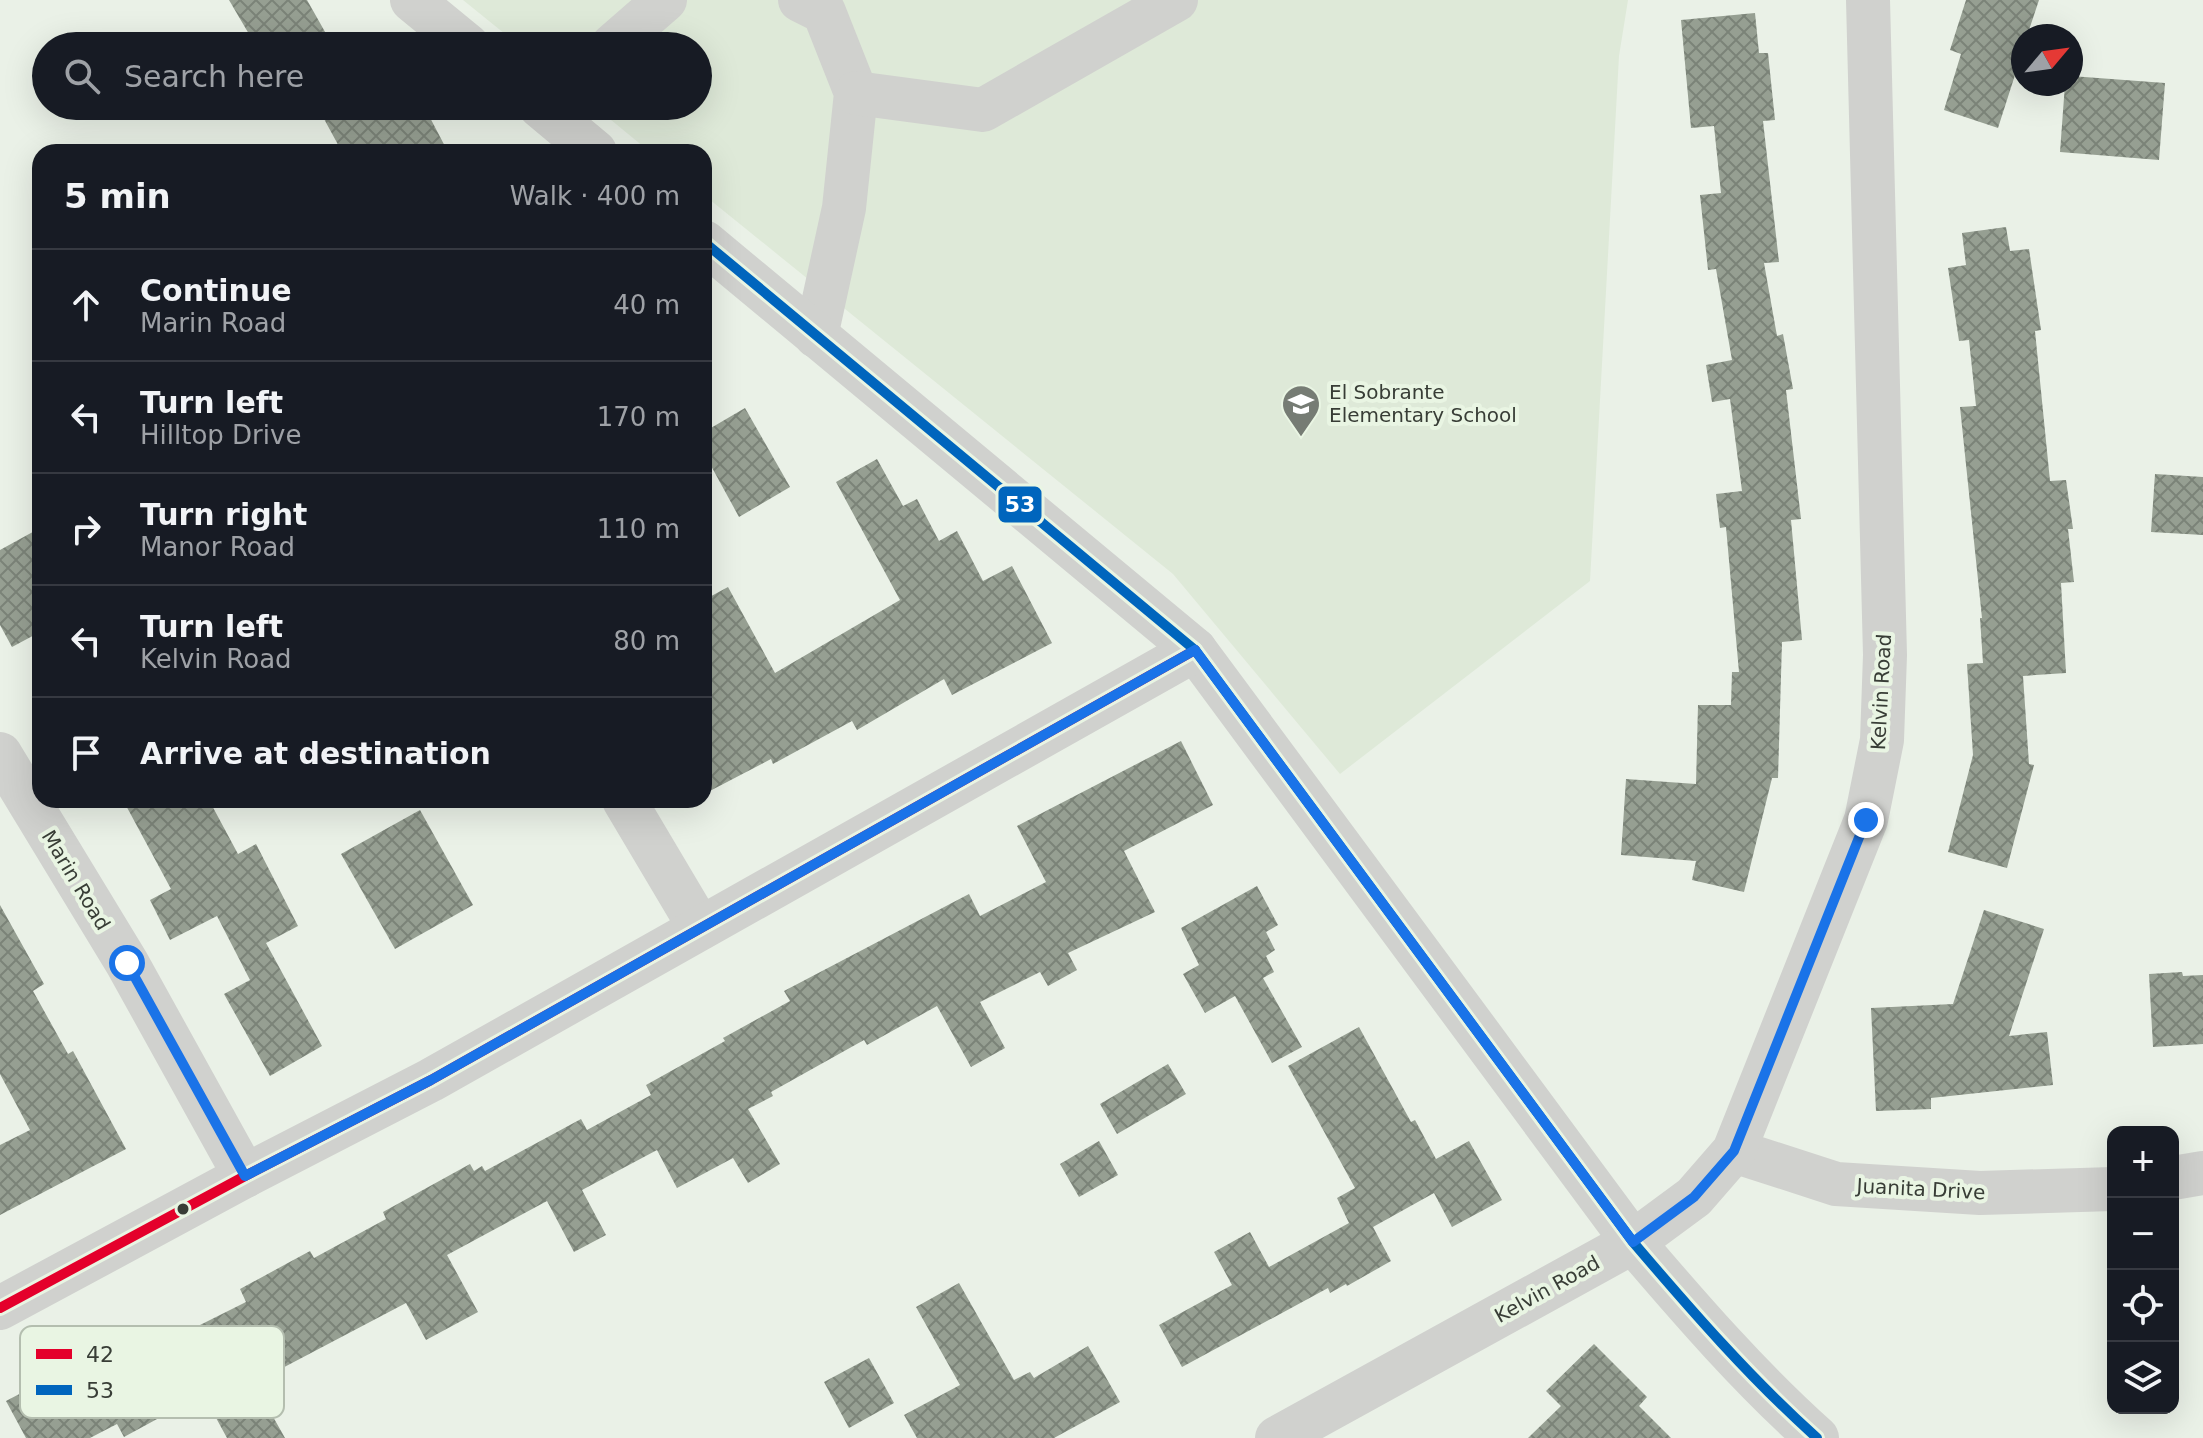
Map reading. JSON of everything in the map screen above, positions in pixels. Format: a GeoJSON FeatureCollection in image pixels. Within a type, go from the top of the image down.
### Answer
{"type":"FeatureCollection","features":[{"type":"Feature","properties":{"kind":"street"},"geometry":{"type":"LineString","coordinates":[[412,0],[451,32]]}},
{"type":"Feature","properties":{"kind":"street"},"geometry":{"type":"LineString","coordinates":[[800,0],[824,12],[856,93],[844,208],[816,336]]}},
{"type":"Feature","properties":{"kind":"street"},"geometry":{"type":"LineString","coordinates":[[856,93],[983,110],[1176,0]]}},
{"type":"Feature","properties":{"kind":"street","name":"Kelvin Road"},"geometry":{"type":"LineString","coordinates":[[1277,1438],[1633,1242],[1694,1197],[1734,1151],[1866,820],[1882,740],[1885,655],[1868,0]]}},
{"type":"Feature","properties":{"kind":"street"},"geometry":{"type":"LineString","coordinates":[[557,120],[586,144]]}},
{"type":"Feature","properties":{"kind":"street"},"geometry":{"type":"LineString","coordinates":[[712,249],[1195,650],[1633,1242],[1707,1327],[1817,1438]]}},
{"type":"Feature","properties":{"kind":"street"},"geometry":{"type":"LineString","coordinates":[[0,1308],[431,1080],[1195,650]]}},
{"type":"Feature","properties":{"kind":"street","name":"Marin Road"},"geometry":{"type":"LineString","coordinates":[[0,754],[32,807]]}},
{"type":"Feature","properties":{"kind":"street","name":"Marin Road"},"geometry":{"type":"LineString","coordinates":[[33,808],[127,963],[245,1176]]}},
{"type":"Feature","properties":{"kind":"street"},"geometry":{"type":"LineString","coordinates":[[629,808],[700,928]]}},
{"type":"Feature","properties":{"kind":"street","name":"Juanita Drive"},"geometry":{"type":"LineString","coordinates":[[1734,1151],[1836,1184],[1980,1193],[2107,1189]]}},
{"type":"Feature","properties":{"kind":"street"},"geometry":{"type":"LineString","coordinates":[[2179,1177],[2203,1173]]}},
{"type":"Feature","properties":{"kind":"shaded area","name":"El Sobrante Elementary School"},"geometry":{"type":"Polygon","coordinates":[[[463,0],[1628,0],[1619,56],[1590,581],[1340,774],[1173,574],[712,201],[712,144],[640,144],[611,120],[712,120],[712,32],[503,32],[463,0]]]}},
{"type":"Feature","properties":{"kind":"building"},"geometry":{"type":"Polygon","coordinates":[[[229,0],[307,0],[325,32],[248,32],[229,0]]]}},
{"type":"Feature","properties":{"kind":"building"},"geometry":{"type":"Polygon","coordinates":[[[1966,0],[2039,0],[2031,24],[2011,24],[2011,87],[1998,128],[1944,110],[1961,54],[1950,50],[1966,0]]]}},
{"type":"Feature","properties":{"kind":"building"},"geometry":{"type":"Polygon","coordinates":[[[1755,13],[1759,53],[1768,53],[1775,120],[1763,121],[1779,262],[1764,263],[1777,336],[1783,334],[1793,389],[1786,390],[1801,519],[1791,520],[1802,640],[1782,642],[1778,778],[1772,778],[1744,892],[1692,880],[1696,861],[1621,855],[1626,779],[1696,784],[1698,705],[1731,705],[1732,672],[1739,672],[1726,527],[1720,528],[1716,494],[1742,491],[1730,399],[1712,402],[1706,365],[1732,360],[1716,269],[1708,270],[1700,195],[1721,193],[1714,126],[1691,128],[1681,20],[1755,13]]]}},
{"type":"Feature","properties":{"kind":"building"},"geometry":{"type":"Polygon","coordinates":[[[2083,77],[2165,83],[2159,160],[2060,152],[2064,96],[2083,96],[2083,77]]]}},
{"type":"Feature","properties":{"kind":"building"},"geometry":{"type":"Polygon","coordinates":[[[325,120],[431,120],[444,144],[338,144],[325,120]]]}},
{"type":"Feature","properties":{"kind":"building"},"geometry":{"type":"Polygon","coordinates":[[[2006,227],[2010,251],[2029,249],[2041,330],[2035,331],[2050,481],[2066,480],[2073,529],[2068,529],[2074,582],[2061,583],[2066,673],[2023,676],[2029,764],[2034,765],[2007,868],[1948,852],[1973,755],[1967,664],[1983,663],[1982,618],[1960,407],[1976,406],[1969,340],[1959,341],[1948,268],[1966,265],[1962,233],[2006,227]]]}},
{"type":"Feature","properties":{"kind":"building"},"geometry":{"type":"Polygon","coordinates":[[[745,408],[790,487],[739,517],[712,468],[712,427],[745,408]]]}},
{"type":"Feature","properties":{"kind":"building"},"geometry":{"type":"Polygon","coordinates":[[[877,459],[903,506],[917,499],[939,541],[957,531],[983,581],[1012,566],[1052,643],[952,695],[944,679],[857,730],[852,721],[773,764],[771,759],[712,790],[712,596],[728,587],[775,673],[900,600],[836,482],[877,459]]]}},
{"type":"Feature","properties":{"kind":"building"},"geometry":{"type":"Polygon","coordinates":[[[2155,474],[2203,477],[2203,535],[2151,532],[2155,474]]]}},
{"type":"Feature","properties":{"kind":"building"},"geometry":{"type":"Polygon","coordinates":[[[32,532],[32,636],[12,647],[0,625],[0,550],[32,532]]]}},
{"type":"Feature","properties":{"kind":"building"},"geometry":{"type":"Polygon","coordinates":[[[1181,741],[1213,805],[1124,851],[1155,912],[1068,953],[1077,970],[1048,986],[1040,972],[980,1002],[1005,1048],[971,1067],[937,1006],[867,1045],[864,1040],[771,1092],[773,1096],[748,1109],[780,1164],[748,1183],[733,1158],[677,1188],[657,1150],[582,1190],[606,1235],[574,1252],[547,1201],[447,1255],[478,1312],[426,1340],[406,1303],[284,1367],[284,1326],[198,1326],[246,1302],[240,1289],[310,1251],[314,1258],[386,1219],[383,1212],[470,1164],[474,1171],[482,1166],[485,1171],[581,1119],[587,1130],[651,1095],[646,1085],[790,1001],[784,991],[969,894],[980,916],[1046,882],[1017,826],[1181,741]]]}},
{"type":"Feature","properties":{"kind":"building"},"geometry":{"type":"Polygon","coordinates":[[[127,808],[213,808],[238,854],[256,844],[298,926],[266,943],[322,1046],[270,1076],[224,994],[250,980],[217,916],[170,940],[150,900],[171,889],[127,808]]]}},
{"type":"Feature","properties":{"kind":"building"},"geometry":{"type":"Polygon","coordinates":[[[420,810],[473,905],[395,949],[341,854],[420,810]]]}},
{"type":"Feature","properties":{"kind":"building"},"geometry":{"type":"Polygon","coordinates":[[[1257,886],[1278,925],[1266,932],[1275,950],[1266,956],[1274,972],[1263,978],[1302,1047],[1272,1063],[1235,996],[1205,1013],[1183,974],[1199,965],[1181,928],[1257,886]]]}},
{"type":"Feature","properties":{"kind":"building"},"geometry":{"type":"Polygon","coordinates":[[[0,905],[44,984],[33,991],[68,1054],[73,1051],[126,1149],[0,1215],[0,1145],[30,1130],[0,1074],[0,905]]]}},
{"type":"Feature","properties":{"kind":"building"},"geometry":{"type":"Polygon","coordinates":[[[1984,910],[2044,929],[2009,1036],[2047,1032],[2053,1085],[1931,1098],[1931,1109],[1876,1111],[1871,1008],[1953,1004],[1984,910]]]}},
{"type":"Feature","properties":{"kind":"building"},"geometry":{"type":"Polygon","coordinates":[[[2182,972],[2183,976],[2203,975],[2203,1044],[2153,1047],[2149,974],[2182,972]]]}},
{"type":"Feature","properties":{"kind":"building"},"geometry":{"type":"Polygon","coordinates":[[[1359,1027],[1411,1122],[1415,1120],[1436,1159],[1469,1141],[1502,1200],[1452,1227],[1434,1193],[1373,1227],[1391,1261],[1347,1286],[1330,1293],[1328,1288],[1182,1367],[1159,1325],[1232,1285],[1214,1252],[1250,1232],[1269,1267],[1349,1223],[1337,1198],[1355,1188],[1288,1066],[1359,1027]]]}},
{"type":"Feature","properties":{"kind":"building"},"geometry":{"type":"Polygon","coordinates":[[[1168,1064],[1186,1094],[1117,1134],[1100,1104],[1168,1064]]]}},
{"type":"Feature","properties":{"kind":"building"},"geometry":{"type":"Polygon","coordinates":[[[1099,1141],[1118,1175],[1079,1197],[1060,1164],[1099,1141]]]}},
{"type":"Feature","properties":{"kind":"building"},"geometry":{"type":"Polygon","coordinates":[[[959,1283],[1014,1380],[1030,1372],[1034,1378],[1088,1346],[1120,1402],[1054,1438],[917,1438],[904,1415],[960,1385],[916,1307],[959,1283]]]}},
{"type":"Feature","properties":{"kind":"building"},"geometry":{"type":"Polygon","coordinates":[[[1594,1344],[1647,1397],[1639,1406],[1671,1438],[1528,1438],[1561,1406],[1546,1391],[1594,1344]]]}},
{"type":"Feature","properties":{"kind":"building"},"geometry":{"type":"Polygon","coordinates":[[[869,1358],[894,1403],[849,1428],[824,1382],[869,1358]]]}},
{"type":"Feature","properties":{"kind":"building"},"geometry":{"type":"Polygon","coordinates":[[[20,1394],[20,1418],[159,1418],[124,1437],[117,1424],[90,1438],[26,1438],[6,1401],[20,1394]]]}},
{"type":"Feature","properties":{"kind":"building"},"geometry":{"type":"Polygon","coordinates":[[[216,1418],[274,1418],[285,1438],[227,1438],[216,1418]]]}},
{"type":"Feature","properties":{"kind":"transit line","name":"53"},"geometry":{"type":"LineString","coordinates":[[712,249],[1195,650],[1633,1242],[1745,1368],[1817,1438]]}},
{"type":"Feature","properties":{"kind":"transit line","name":"42"},"geometry":{"type":"LineString","coordinates":[[0,1308],[431,1080],[1195,650]]}},
{"type":"Feature","properties":{"kind":"place","name":"El Sobrante Elementary School"},"geometry":{"type":"Point","coordinates":[1301,438]}},
{"type":"Feature","properties":{"kind":"route"},"geometry":{"type":"LineString","coordinates":[[127,963],[245,1176],[431,1080],[1195,650],[1633,1242],[1694,1197],[1734,1151],[1866,820]]}}]}
